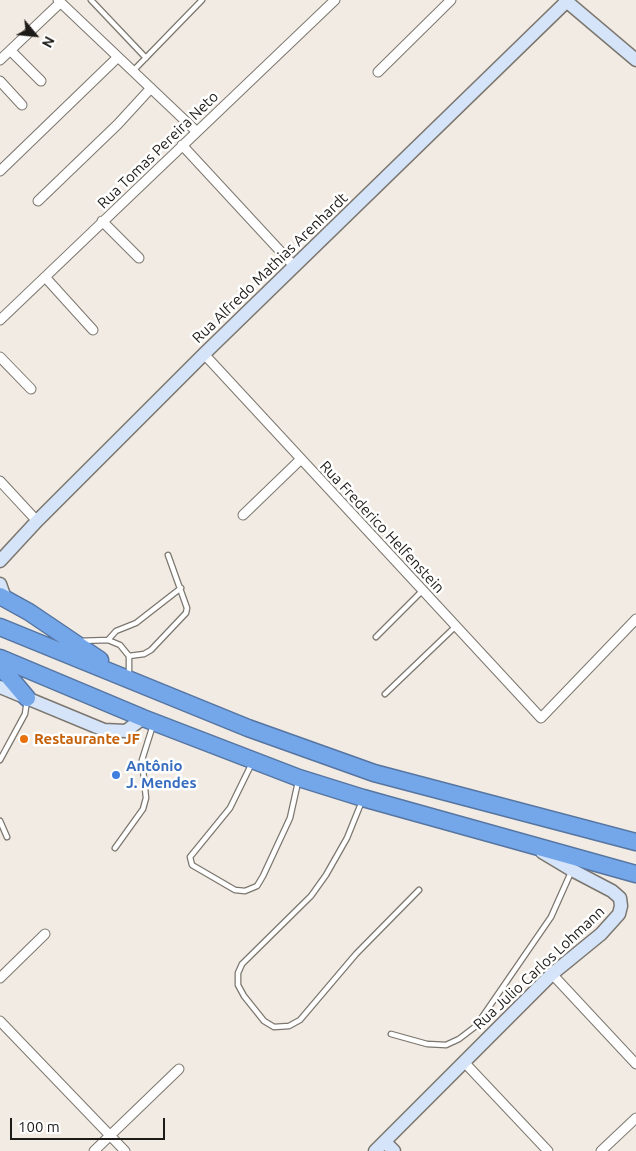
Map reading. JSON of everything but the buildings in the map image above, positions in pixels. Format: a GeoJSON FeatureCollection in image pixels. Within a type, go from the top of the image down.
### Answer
{"type":"FeatureCollection","features":[{"type":"Feature","properties":{"kind":"highway"},"geometry":{"type":"LineString","coordinates":[[2,593],[129,680]]}},
{"type":"Feature","properties":{"kind":"highway"},"geometry":{"type":"LineString","coordinates":[[0,627],[248,728],[374,773],[636,842]]}},
{"type":"Feature","properties":{"kind":"highway"},"geometry":{"type":"LineString","coordinates":[[0,658],[148,721],[299,778],[363,798],[636,874]]}},
{"type":"Feature","properties":{"kind":"highway"},"geometry":{"type":"LineString","coordinates":[[0,666],[27,698]]}},
{"type":"Feature","properties":{"kind":"main road"},"geometry":{"type":"LineString","coordinates":[[571,3],[636,60]]}},
{"type":"Feature","properties":{"kind":"main road","name":"Rua Alfredo Mathias Arenhardt"},"geometry":{"type":"LineString","coordinates":[[0,561],[37,521],[294,266],[571,3]]}},
{"type":"Feature","properties":{"kind":"main road"},"geometry":{"type":"LineString","coordinates":[[0,687],[72,718],[110,731],[126,730],[148,721]]}},
{"type":"Feature","properties":{"kind":"main road","name":"Rua Julio Carlos Lohmann"},"geometry":{"type":"LineString","coordinates":[[380,1146],[552,974],[613,923],[621,906],[620,898],[612,891],[572,870],[532,845]]}},
{"type":"Feature","properties":{"kind":"main road"},"geometry":{"type":"LineString","coordinates":[[380,1146],[394,1151]]}},
{"type":"Feature","properties":{"kind":"street","name":"Rua Tomas Pereira Neto"},"geometry":{"type":"LineString","coordinates":[[0,320],[335,0]]}},
{"type":"Feature","properties":{"kind":"street"},"geometry":{"type":"LineString","coordinates":[[378,72],[451,0]]}},
{"type":"Feature","properties":{"kind":"street"},"geometry":{"type":"LineString","coordinates":[[0,60],[59,1],[196,131]]}},
{"type":"Feature","properties":{"kind":"street"},"geometry":{"type":"LineString","coordinates":[[11,50],[41,81]]}},
{"type":"Feature","properties":{"kind":"street"},"geometry":{"type":"LineString","coordinates":[[0,171],[118,57]]}},
{"type":"Feature","properties":{"kind":"street"},"geometry":{"type":"LineString","coordinates":[[0,80],[22,105]]}},
{"type":"Feature","properties":{"kind":"street"},"geometry":{"type":"LineString","coordinates":[[38,201],[118,124],[150,88]]}},
{"type":"Feature","properties":{"kind":"street"},"geometry":{"type":"LineString","coordinates":[[182,145],[294,266]]}},
{"type":"Feature","properties":{"kind":"street"},"geometry":{"type":"LineString","coordinates":[[102,221],[140,258]]}},
{"type":"Feature","properties":{"kind":"street"},"geometry":{"type":"LineString","coordinates":[[45,277],[93,330]]}},
{"type":"Feature","properties":{"kind":"street","name":"Rua Frederico Helfenstein"},"geometry":{"type":"LineString","coordinates":[[204,354],[541,718],[636,618]]}},
{"type":"Feature","properties":{"kind":"street"},"geometry":{"type":"LineString","coordinates":[[0,357],[31,389]]}},
{"type":"Feature","properties":{"kind":"street"},"geometry":{"type":"LineString","coordinates":[[243,515],[301,459]]}},
{"type":"Feature","properties":{"kind":"street"},"geometry":{"type":"LineString","coordinates":[[0,481],[37,521]]}},
{"type":"Feature","properties":{"kind":"street"},"geometry":{"type":"LineString","coordinates":[[0,978],[45,934]]}},
{"type":"Feature","properties":{"kind":"street"},"geometry":{"type":"LineString","coordinates":[[552,974],[636,1064]]}},
{"type":"Feature","properties":{"kind":"street"},"geometry":{"type":"LineString","coordinates":[[0,1021],[125,1151]]}},
{"type":"Feature","properties":{"kind":"street"},"geometry":{"type":"LineString","coordinates":[[464,1062],[548,1151]]}},
{"type":"Feature","properties":{"kind":"street"},"geometry":{"type":"LineString","coordinates":[[94,1151],[179,1069]]}},
{"type":"Feature","properties":{"kind":"street"},"geometry":{"type":"LineString","coordinates":[[601,1151],[636,1118]]}},
{"type":"Feature","properties":{"kind":"lane"},"geometry":{"type":"LineString","coordinates":[[91,0],[146,58]]}},
{"type":"Feature","properties":{"kind":"lane"},"geometry":{"type":"LineString","coordinates":[[133,71],[202,0]]}},
{"type":"Feature","properties":{"kind":"lane"},"geometry":{"type":"LineString","coordinates":[[130,656],[144,654],[151,650],[181,619],[187,608],[168,555]]}},
{"type":"Feature","properties":{"kind":"lane"},"geometry":{"type":"LineString","coordinates":[[108,640],[116,631],[136,623],[181,588]]}},
{"type":"Feature","properties":{"kind":"lane"},"geometry":{"type":"LineString","coordinates":[[376,637],[423,590]]}},
{"type":"Feature","properties":{"kind":"lane"},"geometry":{"type":"LineString","coordinates":[[385,694],[456,626]]}},
{"type":"Feature","properties":{"kind":"lane"},"geometry":{"type":"LineString","coordinates":[[72,642],[108,640],[120,645],[130,656],[129,680]]}},
{"type":"Feature","properties":{"kind":"lane"},"geometry":{"type":"LineString","coordinates":[[0,760],[25,714],[27,698]]}},
{"type":"Feature","properties":{"kind":"lane"},"geometry":{"type":"LineString","coordinates":[[115,848],[143,809],[146,798],[142,760],[148,721]]}},
{"type":"Feature","properties":{"kind":"lane"},"geometry":{"type":"LineString","coordinates":[[253,762],[230,808],[190,857],[192,865],[235,890],[245,891],[257,886],[263,876],[290,818],[299,778]]}},
{"type":"Feature","properties":{"kind":"lane"},"geometry":{"type":"LineString","coordinates":[[363,798],[347,838],[326,875],[311,896],[242,964],[238,973],[238,985],[244,996],[264,1021],[274,1027],[289,1026],[300,1020],[356,954],[419,890]]}},
{"type":"Feature","properties":{"kind":"lane"},"geometry":{"type":"LineString","coordinates":[[0,821],[7,837]]}},
{"type":"Feature","properties":{"kind":"lane"},"geometry":{"type":"LineString","coordinates":[[390,1034],[427,1044],[446,1045],[459,1039],[476,1026],[551,917],[572,870]]}},
{"type":"Feature","properties":{"kind":"place","name":"Restaurante JF"},"geometry":{"type":"Point","coordinates":[24,739]}},
{"type":"Feature","properties":{"kind":"place","name":"Antônio J. Mendes"},"geometry":{"type":"Point","coordinates":[116,775]}}]}
